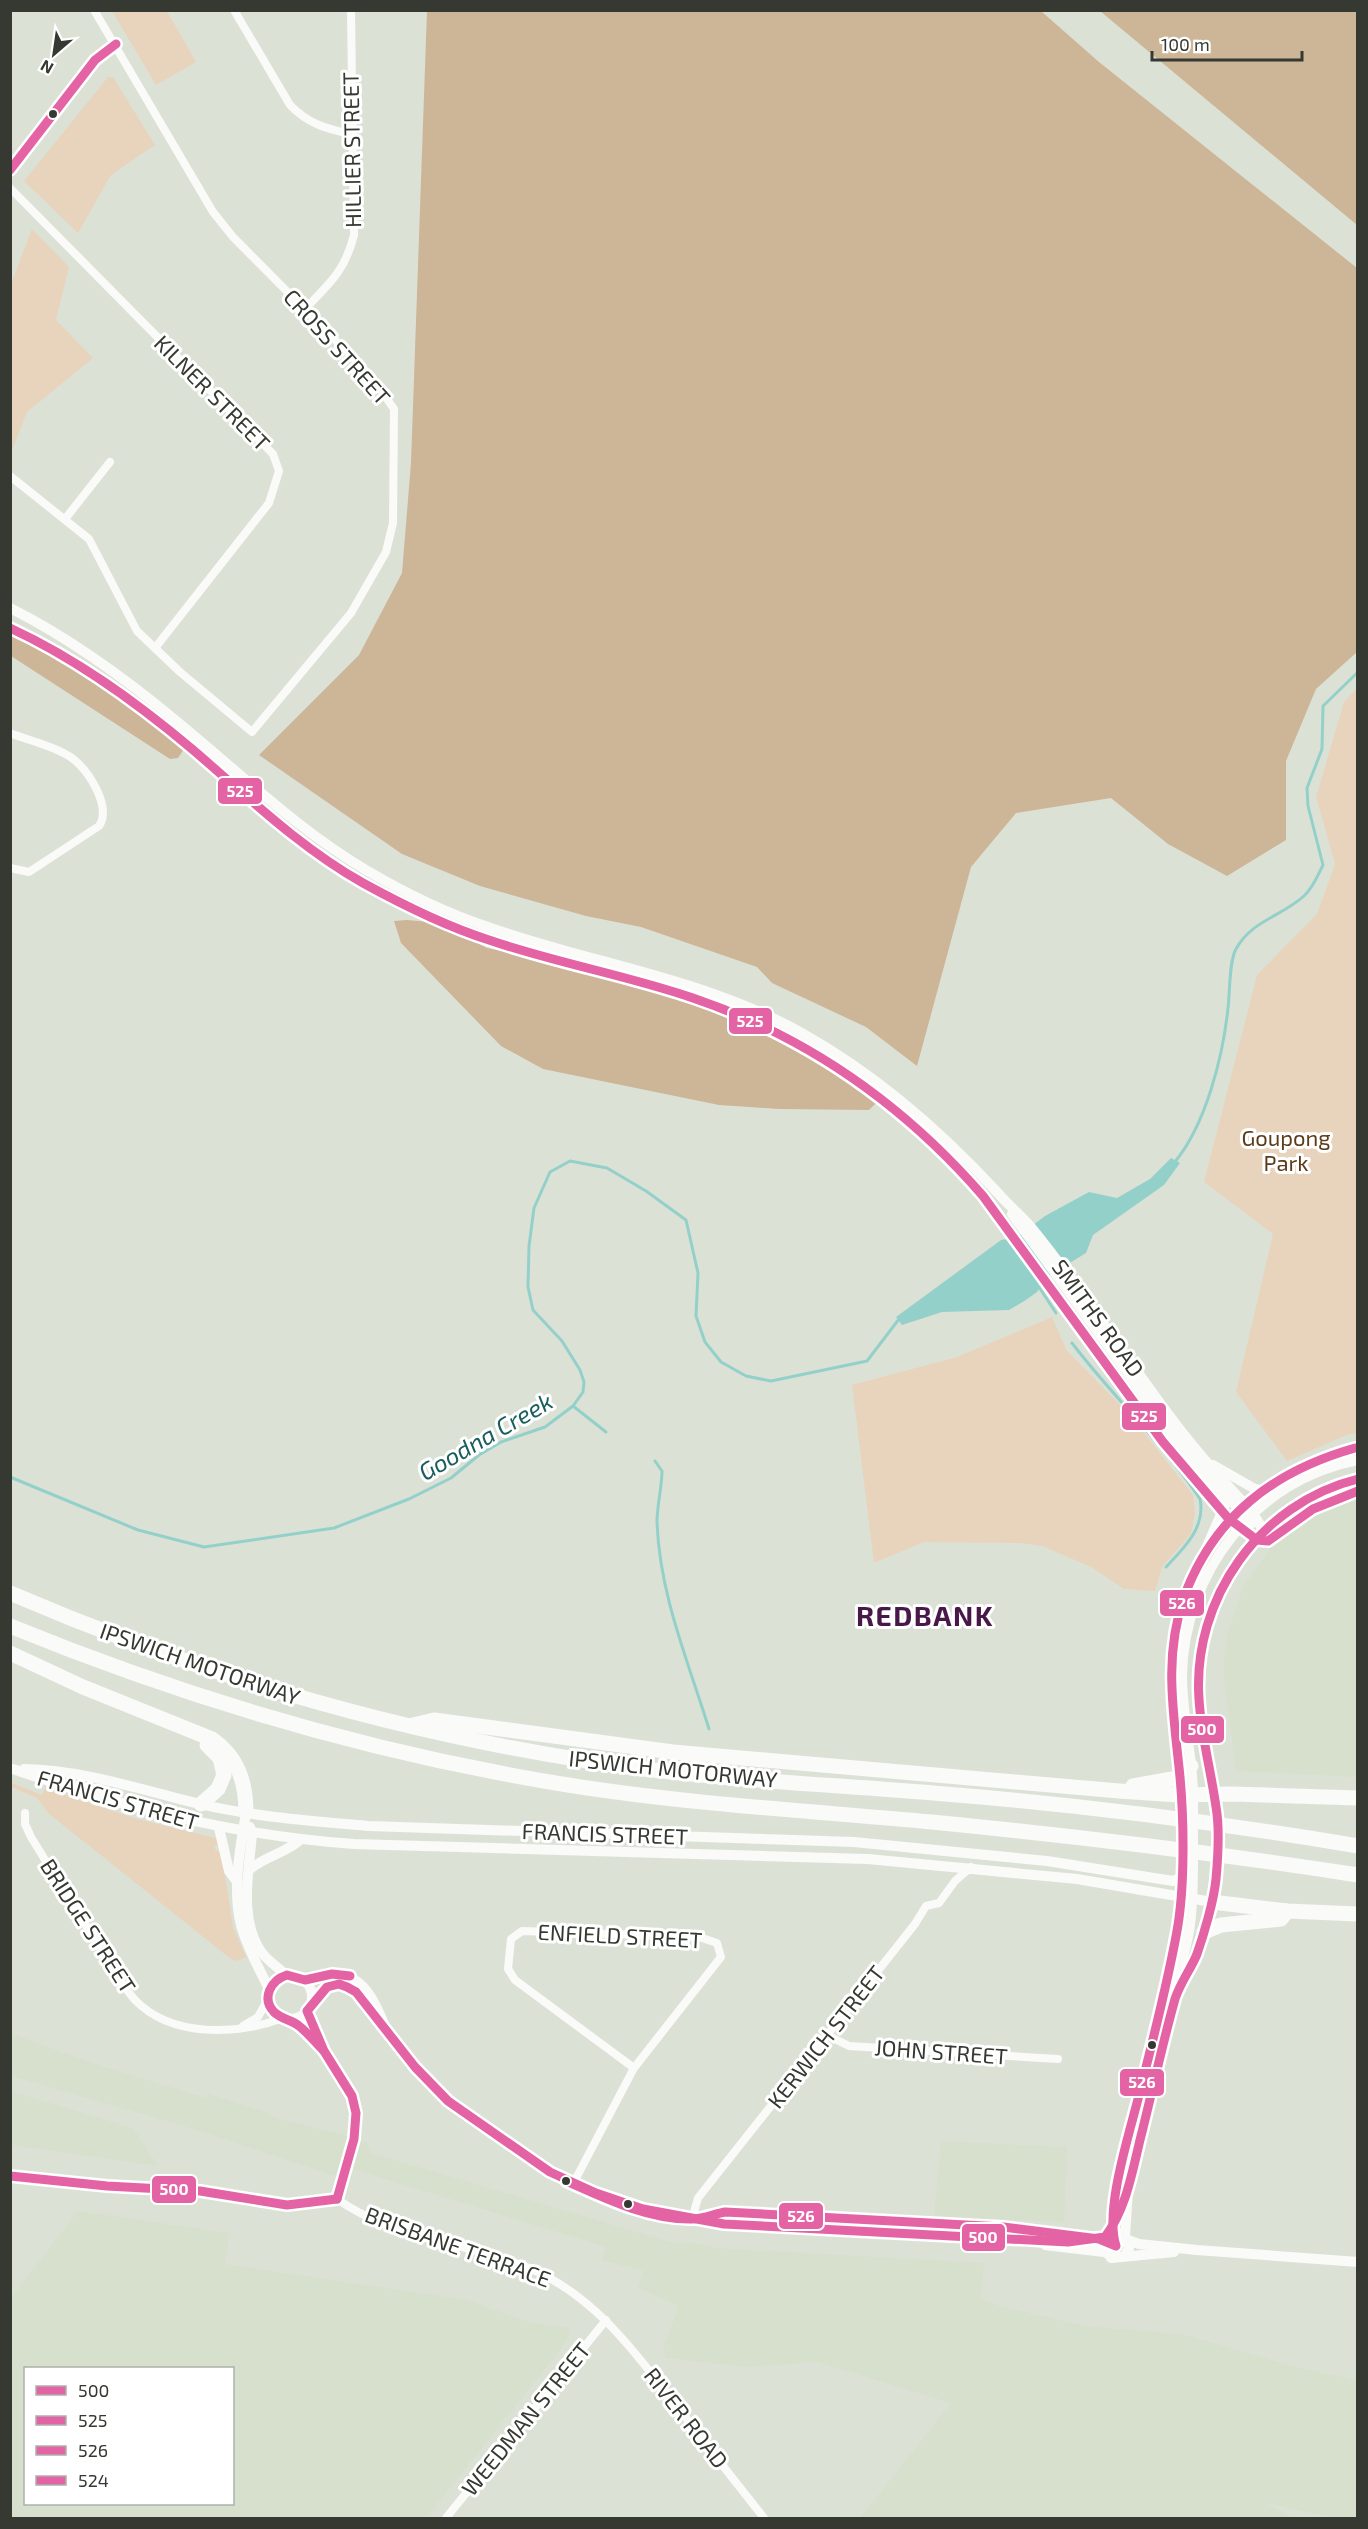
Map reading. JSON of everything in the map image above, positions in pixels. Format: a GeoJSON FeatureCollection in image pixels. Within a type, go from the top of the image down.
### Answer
{"type":"FeatureCollection","features":[{"type":"Feature","properties":{"kind":"highway","name":"IPSWICH MOTORWAY"},"geometry":{"type":"LineString","coordinates":[[10,1593],[113,1636],[191,1664],[296,1697],[407,1726],[508,1748],[644,1769],[999,1799],[1182,1819],[1358,1846]]}},
{"type":"Feature","properties":{"kind":"highway","name":"IPSWICH MOTORWAY"},"geometry":{"type":"LineString","coordinates":[[10,1626],[122,1670],[251,1713],[320,1733],[472,1768],[658,1797],[985,1827],[1181,1850],[1358,1875]]}},
{"type":"Feature","properties":{"kind":"highway"},"geometry":{"type":"LineString","coordinates":[[10,1653],[165,1721],[205,1735],[229,1754],[244,1783],[246,1814]]}},
{"type":"Feature","properties":{"kind":"highway"},"geometry":{"type":"LineString","coordinates":[[407,1726],[434,1720],[673,1752],[1119,1791],[1194,1795],[1358,1798]]}},
{"type":"Feature","properties":{"kind":"highway"},"geometry":{"type":"LineString","coordinates":[[165,1721],[208,1745],[223,1765],[224,1775],[221,1785],[201,1804]]}},
{"type":"Feature","properties":{"kind":"highway"},"geometry":{"type":"LineString","coordinates":[[1119,1791],[1134,1785],[1178,1778],[1191,1766]]}},
{"type":"Feature","properties":{"kind":"highway"},"geometry":{"type":"LineString","coordinates":[[1212,1902],[1287,1911],[1358,1914]]}},
{"type":"Feature","properties":{"kind":"highway"},"geometry":{"type":"LineString","coordinates":[[1204,1932],[1225,1924],[1281,1919],[1287,1911]]}},
{"type":"Feature","properties":{"kind":"main road","name":"SMITHS ROAD"},"geometry":{"type":"LineString","coordinates":[[10,608],[124,680],[179,722],[272,803],[320,840],[366,870],[423,900],[489,928],[699,987],[746,1005],[800,1032],[851,1062],[898,1097],[947,1140],[1001,1196],[1205,1460],[1263,1530]]}},
{"type":"Feature","properties":{"kind":"main road","name":"SMITHS ROAD"},"geometry":{"type":"LineString","coordinates":[[10,615],[53,634]]}},
{"type":"Feature","properties":{"kind":"main road","name":"SMITHS ROAD"},"geometry":{"type":"LineString","coordinates":[[1063,1277],[1172,1434],[1223,1494],[1250,1516]]}},
{"type":"Feature","properties":{"kind":"main road"},"geometry":{"type":"LineString","coordinates":[[1205,1460],[1256,1489],[1276,1493]]}},
{"type":"Feature","properties":{"kind":"main road"},"geometry":{"type":"LineString","coordinates":[[1197,2250],[1111,2258],[1104,2252],[1102,2246],[1128,2190],[1176,1996],[1177,1977],[1190,1926],[1194,1795],[1182,1669],[1188,1626],[1199,1590],[1217,1556],[1250,1516],[1276,1493],[1323,1468],[1358,1460]]}},
{"type":"Feature","properties":{"kind":"main road"},"geometry":{"type":"LineString","coordinates":[[1176,1996],[1197,1953],[1204,1932],[1212,1902],[1218,1851],[1216,1795],[1199,1700],[1202,1648],[1210,1614],[1225,1581],[1245,1551],[1263,1530],[1302,1501],[1334,1485],[1358,1479]]}},
{"type":"Feature","properties":{"kind":"main road"},"geometry":{"type":"LineString","coordinates":[[1199,1590],[1201,1560],[1225,1505],[1223,1494]]}},
{"type":"Feature","properties":{"kind":"main road","name":"FRANCIS STREET"},"geometry":{"type":"LineString","coordinates":[[12,1769],[82,1774],[246,1814],[369,1826],[854,1842],[1047,1861],[1173,1881],[1183,1878],[1193,1865]]}},
{"type":"Feature","properties":{"kind":"main road","name":"FRANCIS STREET"},"geometry":{"type":"LineString","coordinates":[[12,1769],[146,1810],[219,1828],[300,1840],[354,1844],[769,1855],[971,1867],[1077,1879],[1212,1902]]}},
{"type":"Feature","properties":{"kind":"main road"},"geometry":{"type":"LineString","coordinates":[[246,1814],[249,1870],[248,1908],[253,1934],[263,1954],[286,1975],[304,1980],[337,1973],[353,1978],[366,1989],[387,2032]]}},
{"type":"Feature","properties":{"kind":"main road"},"geometry":{"type":"LineString","coordinates":[[219,1828],[230,1871],[238,1883]]}},
{"type":"Feature","properties":{"kind":"main road"},"geometry":{"type":"LineString","coordinates":[[247,1833],[238,1883],[242,1927],[269,1994],[272,2010],[287,2019],[308,2011],[312,1999],[309,1985],[304,1980]]}},
{"type":"Feature","properties":{"kind":"main road"},"geometry":{"type":"LineString","coordinates":[[249,1870],[268,1857],[287,1852],[300,1840]]}},
{"type":"Feature","properties":{"kind":"main road"},"geometry":{"type":"LineString","coordinates":[[269,1994],[279,1978],[286,1975]]}},
{"type":"Feature","properties":{"kind":"main road"},"geometry":{"type":"LineString","coordinates":[[312,1999],[330,1986],[346,1986],[356,1992],[429,2084],[448,2101],[533,2162],[573,2184],[628,2204],[692,2219],[756,2226],[1002,2239],[1104,2252]]}},
{"type":"Feature","properties":{"kind":"main road","name":"BRISBANE TERRACE"},"geometry":{"type":"LineString","coordinates":[[10,2176],[107,2186],[200,2191],[287,2205],[337,2199],[354,2139],[357,2122],[355,2104],[324,2051],[308,2011]]}},
{"type":"Feature","properties":{"kind":"main road","name":"BRISBANE TERRACE"},"geometry":{"type":"LineString","coordinates":[[287,2019],[324,2051]]}},
{"type":"Feature","properties":{"kind":"main road"},"geometry":{"type":"LineString","coordinates":[[1125,2256],[1129,2248],[1127,2238],[1128,2190]]}},
{"type":"Feature","properties":{"kind":"main road"},"geometry":{"type":"LineString","coordinates":[[1002,2239],[1086,2241],[1117,2232],[1139,2244],[1358,2262]]}},
{"type":"Feature","properties":{"kind":"street","name":"CROSS STREET"},"geometry":{"type":"LineString","coordinates":[[94,10],[213,212],[233,237],[373,380],[394,409],[393,523],[386,552],[351,613],[252,732],[155,648]]}},
{"type":"Feature","properties":{"kind":"street"},"geometry":{"type":"LineString","coordinates":[[234,10],[290,105],[302,118],[324,128],[351,134]]}},
{"type":"Feature","properties":{"kind":"street","name":"HILLIER STREET"},"geometry":{"type":"LineString","coordinates":[[305,309],[336,277],[348,259],[354,235],[351,10]]}},
{"type":"Feature","properties":{"kind":"street"},"geometry":{"type":"LineString","coordinates":[[10,171],[95,60],[116,44]]}},
{"type":"Feature","properties":{"kind":"street","name":"KILNER STREET"},"geometry":{"type":"LineString","coordinates":[[10,188],[273,454],[279,471],[269,503],[155,648]]}},
{"type":"Feature","properties":{"kind":"street"},"geometry":{"type":"LineString","coordinates":[[65,519],[110,462]]}},
{"type":"Feature","properties":{"kind":"street"},"geometry":{"type":"LineString","coordinates":[[10,476],[89,539],[137,631],[155,648]]}},
{"type":"Feature","properties":{"kind":"street"},"geometry":{"type":"LineString","coordinates":[[10,733],[71,757],[79,765],[104,806],[104,819],[99,826],[29,872],[10,868]]}},
{"type":"Feature","properties":{"kind":"street","name":"BRIDGE STREET"},"geometry":{"type":"LineString","coordinates":[[25,1813],[31,1837],[135,1999],[150,2012],[177,2024],[206,2030],[255,2027],[287,2019]]}},
{"type":"Feature","properties":{"kind":"street","name":"KERWICH STREET"},"geometry":{"type":"LineString","coordinates":[[692,2219],[698,2198],[915,1924],[926,1906],[939,1903],[955,1881],[971,1867]]}},
{"type":"Feature","properties":{"kind":"street","name":"ENFIELD STREET"},"geometry":{"type":"LineString","coordinates":[[522,1930],[699,1937],[717,1943],[721,1958],[634,2068],[515,1980],[508,1970],[511,1939],[522,1930]]}},
{"type":"Feature","properties":{"kind":"street"},"geometry":{"type":"LineString","coordinates":[[243,2027],[258,2017],[269,1994]]}},
{"type":"Feature","properties":{"kind":"street","name":"JOHN STREET"},"geometry":{"type":"LineString","coordinates":[[828,2035],[837,2043],[849,2046],[1058,2059]]}},
{"type":"Feature","properties":{"kind":"street"},"geometry":{"type":"LineString","coordinates":[[573,2184],[634,2068]]}},
{"type":"Feature","properties":{"kind":"street","name":"BRISBANE TERRACE"},"geometry":{"type":"LineString","coordinates":[[337,2199],[366,2216],[396,2228],[530,2268],[580,2297],[606,2320]]}},
{"type":"Feature","properties":{"kind":"street","name":"WEEDMAN STREET"},"geometry":{"type":"LineString","coordinates":[[446,2518],[606,2320]]}},
{"type":"Feature","properties":{"kind":"street","name":"RIVER ROAD"},"geometry":{"type":"LineString","coordinates":[[606,2320],[648,2369],[764,2518]]}},
{"type":"Feature","properties":{"kind":"shaded area"},"geometry":{"type":"Polygon","coordinates":[[[427,11],[1041,11],[1099,62],[1357,268],[1357,652],[1316,689],[1286,761],[1286,840],[1227,876],[1168,844],[1111,798],[1016,813],[971,867],[917,1066],[866,1027],[772,983],[757,967],[641,927],[586,916],[480,886],[402,854],[259,755],[359,655],[402,573],[411,463],[427,11]]]}},
{"type":"Feature","properties":{"kind":"shaded area"},"geometry":{"type":"Polygon","coordinates":[[[1100,11],[1357,11],[1357,225],[1100,11]]]}},
{"type":"Feature","properties":{"kind":"shaded area"},"geometry":{"type":"Polygon","coordinates":[[[10,627],[32,637],[171,733],[184,749],[178,758],[170,759],[11,656],[10,627]]]}},
{"type":"Feature","properties":{"kind":"shaded area"},"geometry":{"type":"Polygon","coordinates":[[[394,921],[441,923],[487,948],[586,968],[690,999],[774,1034],[867,1093],[876,1103],[869,1110],[779,1109],[719,1105],[543,1069],[501,1046],[401,943],[394,921]]]}},
{"type":"Feature","properties":{"kind":"shaded area"},"geometry":{"type":"Polygon","coordinates":[[[1357,1496],[1357,1777],[1236,1771],[1224,1679],[1224,1660],[1227,1636],[1243,1587],[1271,1547],[1291,1529],[1313,1513],[1357,1496]]]}},
{"type":"Feature","properties":{"kind":"shaded area"},"geometry":{"type":"Polygon","coordinates":[[[10,2033],[95,2064],[207,2098],[208,2094],[270,2113],[275,2118],[344,2135],[360,2142],[366,2141],[372,2153],[670,2242],[694,2243],[717,2248],[984,2263],[981,2298],[1000,2306],[1084,2326],[1182,2334],[1296,2367],[1348,2378],[1357,2383],[1357,2518],[1333,2518],[1266,2503],[1293,2518],[860,2518],[951,2403],[817,2362],[747,2367],[665,2358],[664,2346],[679,2306],[638,2288],[643,2271],[602,2260],[606,2247],[352,2169],[349,2178],[332,2175],[187,2127],[11,2076],[10,2033]]]}},
{"type":"Feature","properties":{"kind":"shaded area"},"geometry":{"type":"Polygon","coordinates":[[[11,2091],[133,2128],[158,2166],[11,2145],[11,2091]]]}},
{"type":"Feature","properties":{"kind":"shaded area"},"geometry":{"type":"Polygon","coordinates":[[[941,2141],[1067,2147],[1064,2222],[934,2216],[941,2141]]]}},
{"type":"Feature","properties":{"kind":"shaded area"},"geometry":{"type":"Polygon","coordinates":[[[78,2211],[229,2233],[225,2264],[467,2300],[529,2322],[569,2328],[568,2340],[426,2518],[11,2518],[11,2298],[78,2211]]]}},
{"type":"Feature","properties":{"kind":"green space"},"geometry":{"type":"Polygon","coordinates":[[[112,11],[167,11],[196,62],[156,85],[112,11]]]}},
{"type":"Feature","properties":{"kind":"green space"},"geometry":{"type":"Polygon","coordinates":[[[108,77],[113,77],[155,145],[111,175],[78,233],[24,181],[108,77]]]}},
{"type":"Feature","properties":{"kind":"green space"},"geometry":{"type":"Polygon","coordinates":[[[32,229],[69,267],[56,320],[93,358],[27,412],[11,453],[11,284],[32,229]]]}},
{"type":"Feature","properties":{"kind":"green space","name":"Goupong Park"},"geometry":{"type":"Polygon","coordinates":[[[1357,688],[1357,1434],[1349,1434],[1287,1461],[1236,1392],[1273,1234],[1204,1182],[1257,975],[1317,914],[1335,864],[1316,797],[1344,702],[1357,688]]]}},
{"type":"Feature","properties":{"kind":"green space"},"geometry":{"type":"Polygon","coordinates":[[[1052,1317],[1067,1351],[1131,1416],[1193,1495],[1195,1514],[1191,1534],[1162,1567],[1155,1591],[1124,1589],[1091,1567],[1042,1546],[1020,1543],[924,1542],[874,1563],[852,1385],[957,1357],[1052,1317]]]}},
{"type":"Feature","properties":{"kind":"green space"},"geometry":{"type":"Polygon","coordinates":[[[10,1782],[42,1795],[45,1788],[137,1819],[216,1838],[220,1844],[214,1846],[216,1851],[221,1850],[233,1927],[246,1957],[237,1961],[231,1959],[48,1813],[37,1798],[11,1787],[10,1782]]]}},
{"type":"Feature","properties":{"kind":"water"},"geometry":{"type":"Polygon","coordinates":[[[1171,1158],[1180,1163],[1164,1185],[1093,1235],[1086,1253],[1047,1277],[1037,1292],[1009,1310],[942,1312],[902,1325],[896,1317],[1001,1240],[1016,1238],[1045,1216],[1089,1192],[1117,1198],[1150,1179],[1171,1158]]]}},
{"type":"Feature","properties":{"kind":"waterway","name":"Goodna Creek"},"geometry":{"type":"LineString","coordinates":[[1174,1163],[1195,1130],[1211,1089],[1226,1027],[1231,969],[1236,949],[1258,925],[1304,896],[1313,885],[1323,865],[1308,806],[1307,788],[1322,749],[1323,706],[1358,672]]}},
{"type":"Feature","properties":{"kind":"waterway","name":"Goodna Creek"},"geometry":{"type":"LineString","coordinates":[[10,1477],[138,1530],[204,1547],[334,1528],[409,1499],[451,1478],[479,1455],[501,1442],[545,1427],[573,1406],[583,1392],[584,1382],[580,1370],[562,1341],[533,1310],[528,1287],[529,1246],[534,1208],[550,1172],[570,1161],[607,1168],[646,1191],[686,1220],[698,1273],[696,1316],[705,1342],[721,1362],[746,1376],[771,1381],[867,1361],[899,1319]]}},
{"type":"Feature","properties":{"kind":"waterway"},"geometry":{"type":"LineString","coordinates":[[1039,1287],[1056,1313]]}},
{"type":"Feature","properties":{"kind":"waterway"},"geometry":{"type":"LineString","coordinates":[[1072,1343],[1154,1439],[1200,1499],[1200,1519],[1197,1528],[1186,1545],[1166,1567]]}},
{"type":"Feature","properties":{"kind":"waterway"},"geometry":{"type":"LineString","coordinates":[[573,1406],[606,1432]]}},
{"type":"Feature","properties":{"kind":"waterway"},"geometry":{"type":"LineString","coordinates":[[655,1461],[662,1471],[657,1521],[663,1574],[676,1626],[709,1729]]}},
{"type":"Feature","properties":{"kind":"transit line","name":"524"},"geometry":{"type":"LineString","coordinates":[[10,170],[95,60],[116,44]]}},
{"type":"Feature","properties":{"kind":"transit line","name":"525"},"geometry":{"type":"LineString","coordinates":[[10,628],[59,653],[127,698],[192,749],[295,837],[363,883],[424,914],[473,934],[540,956],[668,990],[735,1014],[776,1033],[852,1078],[921,1132],[983,1196],[1163,1442],[1228,1518],[1257,1540],[1268,1541],[1313,1509],[1358,1491]]}},
{"type":"Feature","properties":{"kind":"transit line","name":"526"},"geometry":{"type":"LineString","coordinates":[[566,2181],[627,2207],[676,2218],[696,2219],[725,2212],[1003,2227],[1099,2239],[1116,2246],[1113,2212],[1120,2171],[1164,1993],[1180,1914],[1183,1875],[1182,1813],[1173,1709],[1172,1664],[1174,1642],[1184,1597],[1197,1568],[1212,1543],[1230,1520],[1250,1501],[1273,1484],[1298,1470],[1355,1448]]}},
{"type":"Feature","properties":{"kind":"transit line","name":"500"},"geometry":{"type":"LineString","coordinates":[[337,2199],[354,2139],[356,2113],[352,2096],[324,2051],[307,2011],[327,1987],[339,1984],[356,1992],[415,2067],[448,2101],[550,2172],[596,2193],[643,2209],[724,2224],[1068,2242],[1105,2237],[1118,2215],[1127,2190],[1175,1999],[1197,1954],[1215,1887],[1217,1816],[1199,1699],[1200,1662],[1207,1626],[1220,1592],[1239,1561],[1263,1533],[1291,1509],[1323,1491],[1358,1479]]}},
{"type":"Feature","properties":{"kind":"transit line","name":"500"},"geometry":{"type":"LineString","coordinates":[[323,2050],[299,2026],[274,2012],[270,2007],[268,1995],[272,1985],[287,1975],[305,1980],[332,1974],[350,1976]]}},
{"type":"Feature","properties":{"kind":"transit line","name":"500"},"geometry":{"type":"LineString","coordinates":[[10,2176],[107,2186],[200,2191],[287,2205],[337,2199]]}},
{"type":"Feature","properties":{"kind":"district","name":"REDBANK"},"geometry":{"type":"Point","coordinates":[925,1616]}}]}
